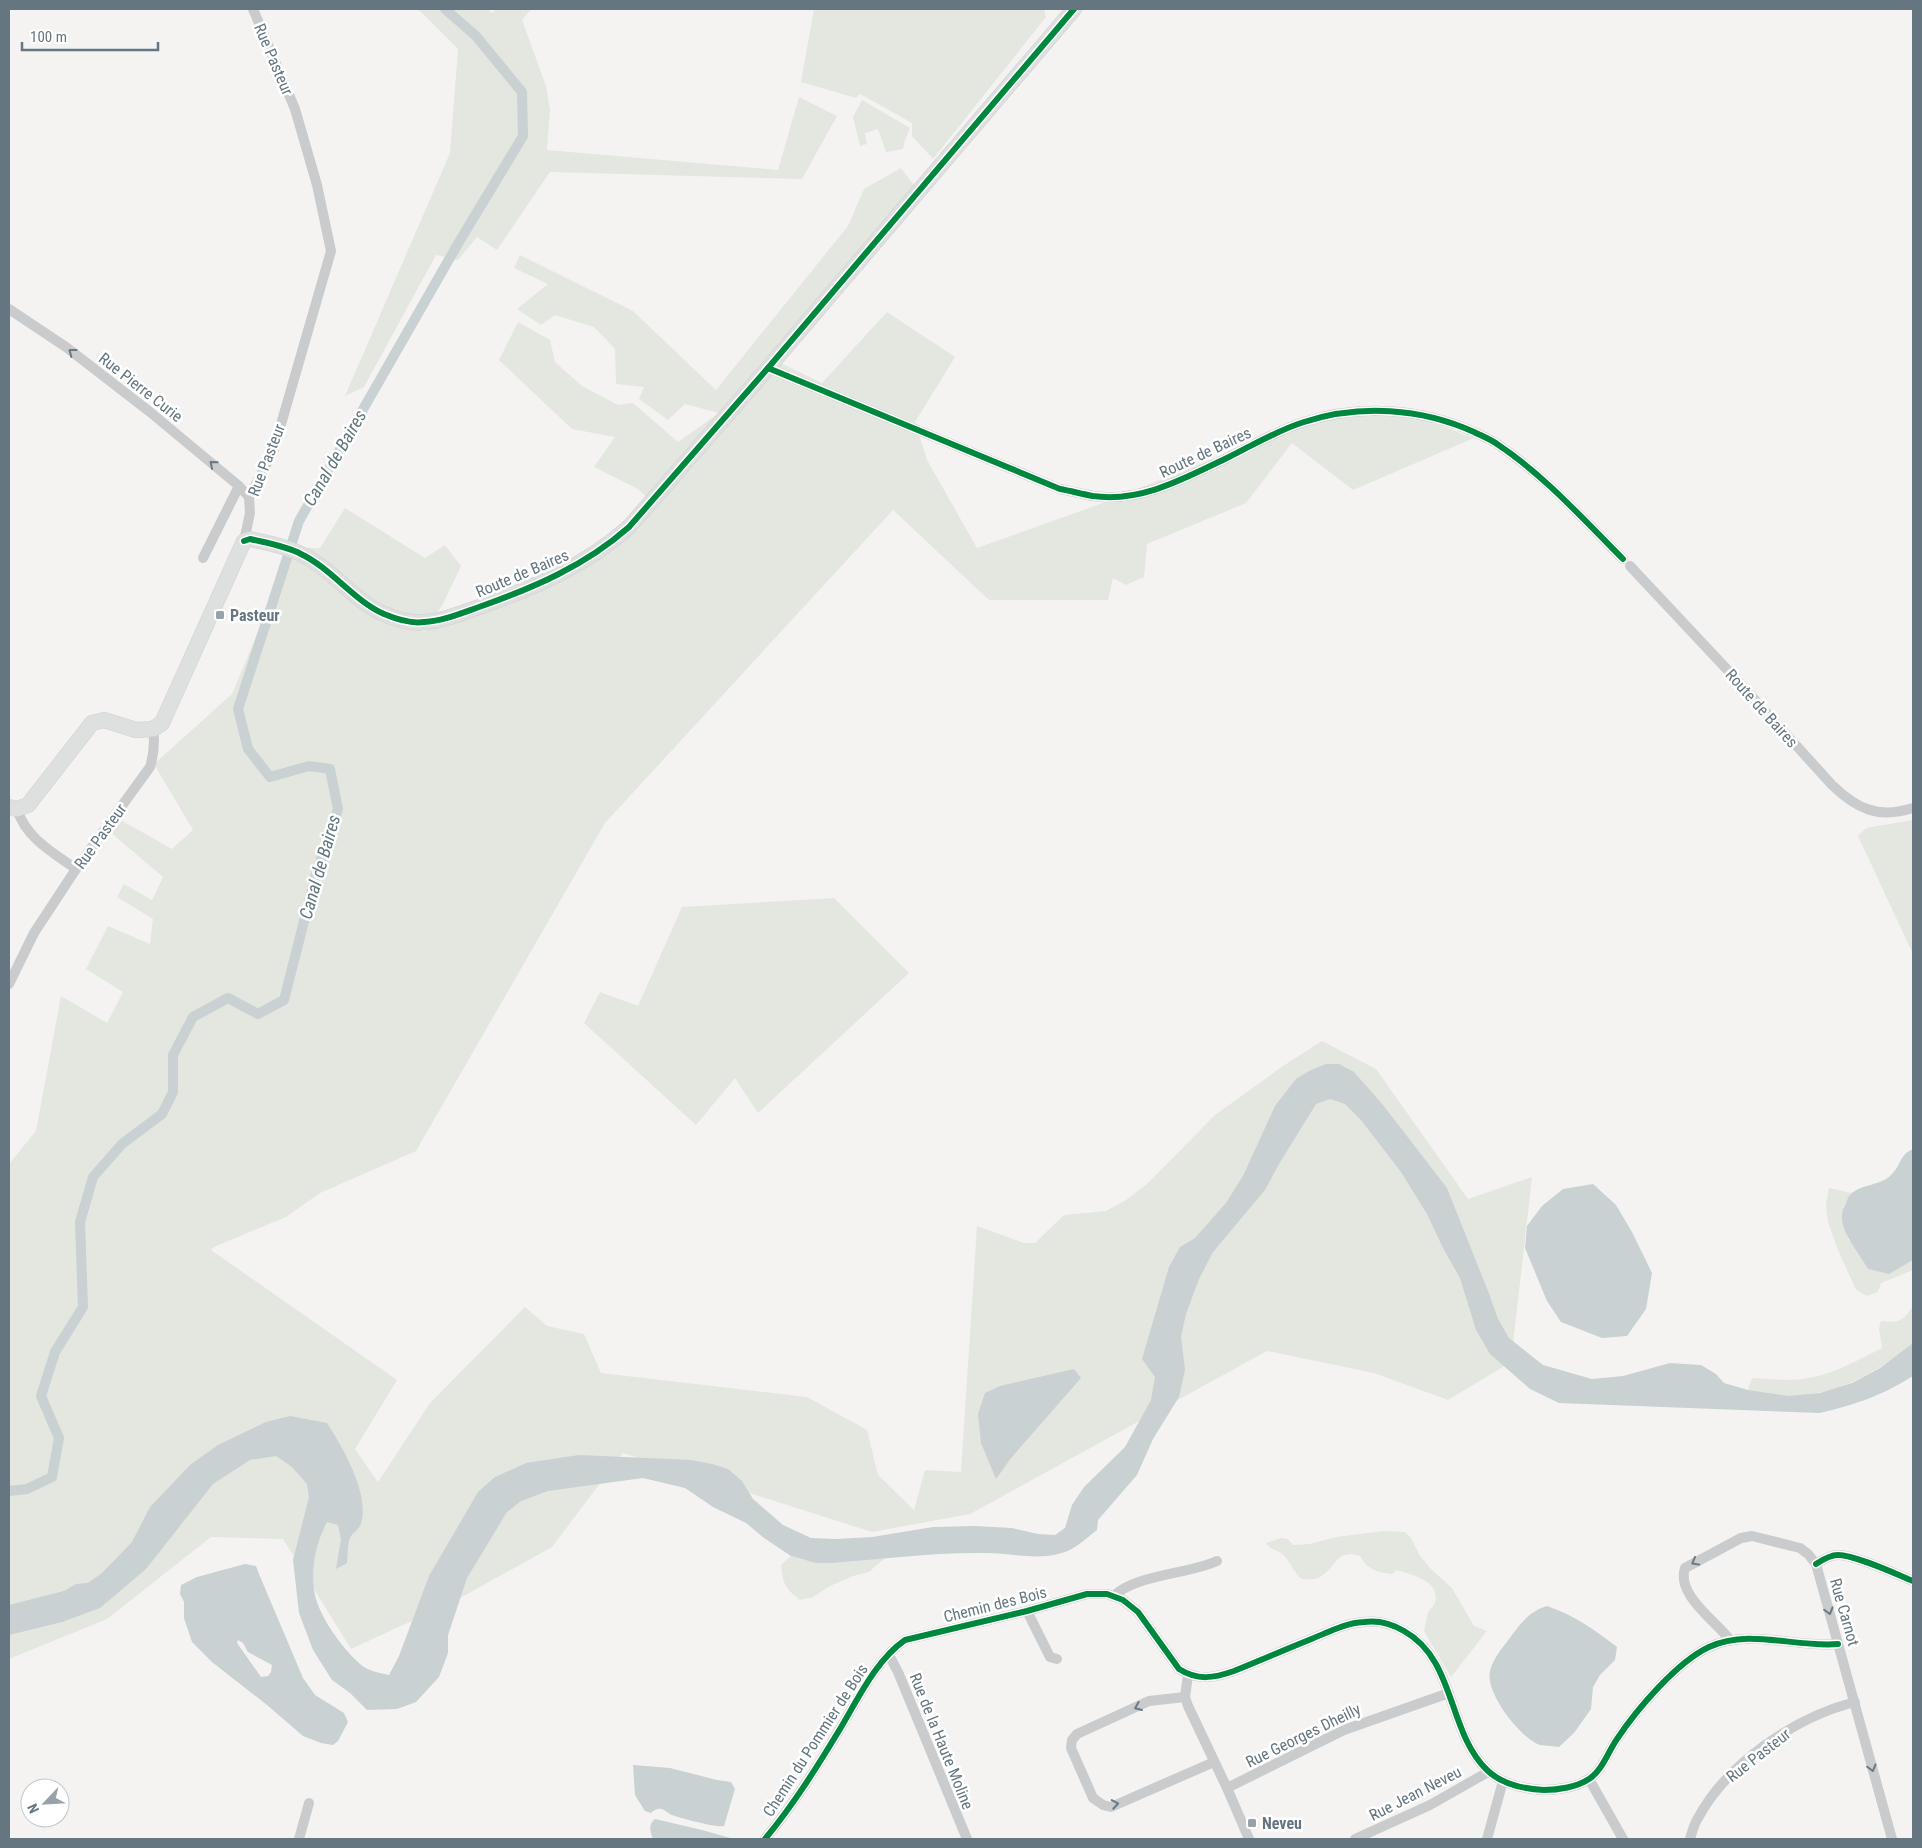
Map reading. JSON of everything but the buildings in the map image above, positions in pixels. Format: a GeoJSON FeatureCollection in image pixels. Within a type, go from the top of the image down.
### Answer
{"type":"FeatureCollection","features":[{"type":"Feature","properties":{"kind":"street","name":"Rue Pasteur"},"geometry":{"type":"LineString","coordinates":[[9,984],[34,933],[76,869],[150,767],[154,753],[155,738],[153,729],[162,723],[168,711],[244,541],[250,513],[248,497],[272,452],[331,251],[317,185],[296,109],[253,9]]}},
{"type":"Feature","properties":{"kind":"street","name":"Route de Baires"},"geometry":{"type":"LineString","coordinates":[[244,541],[250,539],[301,554],[339,581],[368,606],[394,618],[412,622],[425,622],[451,616],[556,577],[577,566],[613,541],[628,527],[768,368],[1074,9]]}},
{"type":"Feature","properties":{"kind":"street","name":"Rue Pierre Curie"},"geometry":{"type":"LineString","coordinates":[[9,309],[66,347],[150,412],[238,486],[248,497]]}},
{"type":"Feature","properties":{"kind":"street","name":"Route de Baires"},"geometry":{"type":"LineString","coordinates":[[768,368],[1060,488],[1094,496],[1129,496],[1170,486],[1285,429],[1305,422],[1362,411],[1413,413],[1465,428],[1496,442],[1559,496],[1626,562],[1848,801],[1861,808],[1878,812],[1913,808]]}},
{"type":"Feature","properties":{"kind":"street"},"geometry":{"type":"LineString","coordinates":[[204,558],[238,486]]}},
{"type":"Feature","properties":{"kind":"street"},"geometry":{"type":"LineString","coordinates":[[76,869],[44,847],[22,823],[13,808],[28,805],[92,723],[104,720],[136,730],[153,729]]}},
{"type":"Feature","properties":{"kind":"street","name":"Rue Carnot"},"geometry":{"type":"LineString","coordinates":[[1730,1640],[1686,1589],[1682,1580],[1688,1565],[1738,1540],[1752,1536],[1800,1548],[1808,1554],[1816,1564],[1892,1839]]}},
{"type":"Feature","properties":{"kind":"street"},"geometry":{"type":"LineString","coordinates":[[1816,1564],[1824,1558],[1838,1555],[1852,1558],[1913,1581]]}},
{"type":"Feature","properties":{"kind":"street"},"geometry":{"type":"LineString","coordinates":[[1217,1561],[1208,1565],[1156,1577],[1121,1589],[1114,1596],[1123,1600],[1138,1612],[1179,1669],[1188,1675],[1199,1678],[1216,1677],[1341,1626],[1376,1622],[1397,1627],[1411,1634],[1432,1656],[1471,1748],[1488,1772],[1503,1781],[1526,1788],[1559,1789],[1589,1779],[1599,1769],[1628,1722],[1660,1686],[1699,1653],[1714,1645],[1730,1640],[1838,1644]]}},
{"type":"Feature","properties":{"kind":"street","name":"Chemin des Bois"},"geometry":{"type":"LineString","coordinates":[[889,1656],[894,1648],[905,1640],[1027,1611],[1087,1594],[1114,1596]]}},
{"type":"Feature","properties":{"kind":"street","name":"Chemin des Bois"},"geometry":{"type":"LineString","coordinates":[[1027,1611],[1050,1657],[1057,1659]]}},
{"type":"Feature","properties":{"kind":"street","name":"Chemin du Pommier de Bois"},"geometry":{"type":"LineString","coordinates":[[765,1839],[799,1795],[876,1670],[889,1656]]}},
{"type":"Feature","properties":{"kind":"street","name":"Rue de la Haute Moline"},"geometry":{"type":"LineString","coordinates":[[889,1656],[898,1672],[967,1839]]}},
{"type":"Feature","properties":{"kind":"street"},"geometry":{"type":"LineString","coordinates":[[1188,1675],[1185,1697],[1214,1762],[1228,1788],[1249,1839]]}},
{"type":"Feature","properties":{"kind":"street","name":"Rue Georges Dheilly"},"geometry":{"type":"LineString","coordinates":[[1228,1788],[1344,1730],[1449,1693]]}},
{"type":"Feature","properties":{"kind":"street"},"geometry":{"type":"LineString","coordinates":[[1185,1697],[1149,1702],[1077,1734],[1072,1740],[1070,1748],[1092,1798],[1103,1805],[1111,1807],[1214,1762]]}},
{"type":"Feature","properties":{"kind":"street","name":"Rue Pasteur"},"geometry":{"type":"LineString","coordinates":[[1690,1839],[1696,1820],[1710,1799],[1730,1776],[1754,1754],[1808,1719],[1854,1702]]}},
{"type":"Feature","properties":{"kind":"street","name":"Rue Jean Neveu"},"geometry":{"type":"LineString","coordinates":[[1355,1839],[1430,1805],[1488,1772]]}},
{"type":"Feature","properties":{"kind":"street"},"geometry":{"type":"LineString","coordinates":[[1589,1779],[1623,1839]]}},
{"type":"Feature","properties":{"kind":"street"},"geometry":{"type":"LineString","coordinates":[[1487,1839],[1503,1781]]}},
{"type":"Feature","properties":{"kind":"street"},"geometry":{"type":"LineString","coordinates":[[299,1839],[310,1803]]}},
{"type":"Feature","properties":{"kind":"shaded area"},"geometry":{"type":"Polygon","coordinates":[[[418,9],[487,9],[493,13],[496,9],[531,9],[522,20],[546,86],[550,110],[547,150],[778,170],[799,97],[837,116],[802,179],[550,172],[497,250],[477,237],[458,260],[436,255],[364,387],[345,396],[450,153],[458,49],[418,9]]]}},
{"type":"Feature","properties":{"kind":"shaded area"},"geometry":{"type":"Polygon","coordinates":[[[814,9],[1044,9],[1046,17],[933,159],[912,136],[912,123],[860,94],[856,98],[801,82],[814,9]]]}},
{"type":"Feature","properties":{"kind":"shaded area"},"geometry":{"type":"Polygon","coordinates":[[[862,100],[910,128],[903,149],[886,152],[878,129],[865,133],[867,144],[860,146],[853,117],[862,100]]]}},
{"type":"Feature","properties":{"kind":"shaded area"},"geometry":{"type":"Polygon","coordinates":[[[901,168],[916,188],[772,359],[822,383],[887,312],[955,357],[915,422],[927,460],[977,548],[1092,507],[1310,420],[1400,411],[1474,438],[1353,490],[1292,443],[1246,503],[1147,544],[1144,577],[1126,585],[1113,578],[1108,600],[989,600],[893,510],[605,823],[416,1151],[320,1193],[286,1217],[216,1246],[211,1250],[397,1380],[355,1449],[378,1482],[430,1403],[525,1307],[547,1326],[584,1334],[601,1373],[807,1397],[867,1430],[878,1475],[914,1510],[925,1470],[961,1472],[977,1226],[1024,1243],[1035,1243],[1064,1215],[1106,1211],[1126,1200],[1147,1184],[1215,1115],[1283,1066],[1322,1041],[1376,1069],[1468,1199],[1532,1177],[1511,1362],[1448,1400],[1374,1373],[1267,1351],[970,1514],[872,1532],[623,1453],[552,1547],[453,1602],[351,1649],[283,1539],[211,1537],[107,1619],[9,1659],[9,1164],[36,1131],[61,996],[107,1023],[123,992],[86,969],[108,926],[150,944],[153,919],[117,897],[124,884],[152,900],[163,877],[110,832],[119,819],[172,849],[193,830],[154,764],[232,694],[293,548],[320,548],[345,508],[425,558],[445,545],[461,566],[442,606],[421,632],[507,604],[595,561],[657,507],[638,489],[594,467],[615,437],[572,429],[499,360],[518,322],[550,340],[555,362],[582,386],[618,405],[633,403],[678,442],[719,413],[685,404],[668,420],[639,399],[644,387],[616,384],[615,349],[594,327],[555,315],[541,325],[517,309],[548,284],[514,268],[520,255],[633,311],[716,390],[848,226],[864,189],[901,168]]]}},
{"type":"Feature","properties":{"kind":"shaded area"},"geometry":{"type":"Polygon","coordinates":[[[1913,820],[1913,954],[1858,836],[1866,828],[1913,820]]]}},
{"type":"Feature","properties":{"kind":"shaded area"},"geometry":{"type":"Polygon","coordinates":[[[834,898],[909,973],[758,1113],[735,1078],[696,1125],[584,1023],[600,992],[638,1006],[682,907],[834,898]]]}},
{"type":"Feature","properties":{"kind":"shaded area"},"geometry":{"type":"Polygon","coordinates":[[[1326,1064],[1339,1064],[1354,1072],[1383,1105],[1447,1188],[1498,1319],[1509,1338],[1543,1365],[1592,1379],[1623,1376],[1670,1363],[1701,1365],[1716,1374],[1724,1383],[1748,1390],[1789,1396],[1820,1393],[1852,1383],[1880,1368],[1913,1343],[1913,1376],[1868,1399],[1820,1413],[1559,1403],[1530,1389],[1490,1354],[1476,1330],[1460,1278],[1427,1214],[1401,1172],[1361,1120],[1345,1104],[1330,1099],[1316,1104],[1265,1190],[1213,1252],[1199,1279],[1186,1314],[1181,1337],[1185,1370],[1179,1397],[1153,1439],[1137,1475],[1098,1520],[1097,1530],[1069,1550],[1049,1556],[986,1553],[948,1554],[816,1563],[791,1556],[746,1523],[713,1507],[685,1488],[643,1478],[548,1491],[521,1501],[507,1512],[467,1578],[448,1635],[448,1653],[439,1677],[416,1702],[397,1709],[367,1710],[350,1693],[332,1680],[313,1650],[299,1613],[293,1560],[309,1497],[307,1484],[292,1467],[276,1456],[250,1460],[213,1484],[146,1569],[100,1608],[62,1622],[9,1635],[9,1605],[64,1591],[76,1584],[88,1583],[102,1573],[132,1542],[150,1507],[190,1465],[218,1445],[266,1422],[290,1416],[327,1423],[347,1458],[362,1499],[363,1512],[361,1524],[351,1536],[348,1546],[347,1563],[336,1569],[341,1539],[338,1525],[327,1522],[315,1555],[313,1572],[316,1599],[331,1630],[360,1664],[370,1670],[389,1675],[399,1656],[429,1576],[478,1492],[495,1477],[526,1463],[579,1455],[691,1460],[712,1464],[728,1469],[742,1481],[753,1499],[783,1525],[811,1538],[872,1537],[933,1527],[974,1526],[1012,1528],[1038,1534],[1055,1535],[1065,1528],[1072,1505],[1084,1487],[1125,1447],[1151,1400],[1155,1377],[1142,1359],[1169,1267],[1180,1247],[1195,1238],[1226,1203],[1243,1176],[1275,1106],[1296,1079],[1326,1064]]]}},
{"type":"Feature","properties":{"kind":"shaded area"},"geometry":{"type":"Polygon","coordinates":[[[1913,1149],[1913,1260],[1889,1274],[1868,1269],[1844,1229],[1843,1211],[1851,1194],[1856,1190],[1887,1178],[1894,1172],[1905,1154],[1913,1149]]]}},
{"type":"Feature","properties":{"kind":"shaded area"},"geometry":{"type":"Polygon","coordinates":[[[1593,1184],[1616,1205],[1632,1232],[1652,1273],[1646,1309],[1627,1336],[1602,1338],[1561,1322],[1547,1301],[1525,1248],[1527,1226],[1542,1206],[1563,1189],[1593,1184]]]}},
{"type":"Feature","properties":{"kind":"shaded area"},"geometry":{"type":"Polygon","coordinates":[[[1829,1188],[1852,1193],[1843,1207],[1848,1239],[1868,1269],[1889,1273],[1913,1260],[1913,1270],[1881,1283],[1878,1292],[1867,1296],[1856,1290],[1828,1222],[1826,1205],[1829,1188]]]}},
{"type":"Feature","properties":{"kind":"shaded area"},"geometry":{"type":"Polygon","coordinates":[[[1913,1306],[1913,1343],[1899,1354],[1856,1380],[1808,1395],[1786,1396],[1748,1390],[1752,1378],[1806,1379],[1840,1369],[1857,1361],[1882,1348],[1879,1328],[1881,1321],[1893,1322],[1900,1320],[1913,1306]]]}},
{"type":"Feature","properties":{"kind":"shaded area"},"geometry":{"type":"Polygon","coordinates":[[[1074,1369],[1081,1378],[1011,1458],[996,1479],[981,1443],[978,1414],[985,1393],[1000,1386],[1074,1369]]]}},
{"type":"Feature","properties":{"kind":"shaded area"},"geometry":{"type":"Polygon","coordinates":[[[1384,1531],[1405,1532],[1411,1538],[1420,1556],[1452,1588],[1474,1626],[1487,1631],[1451,1677],[1424,1631],[1428,1613],[1434,1605],[1436,1595],[1429,1584],[1416,1576],[1396,1570],[1393,1574],[1382,1573],[1366,1564],[1360,1556],[1352,1554],[1340,1557],[1329,1570],[1318,1578],[1302,1579],[1280,1552],[1266,1543],[1281,1538],[1288,1539],[1293,1545],[1310,1544],[1336,1537],[1384,1531]]]}},
{"type":"Feature","properties":{"kind":"shaded area"},"geometry":{"type":"Polygon","coordinates":[[[791,1556],[826,1562],[849,1562],[885,1558],[869,1572],[853,1576],[830,1586],[813,1597],[800,1600],[788,1589],[783,1577],[781,1565],[791,1556]]]}},
{"type":"Feature","properties":{"kind":"shaded area"},"geometry":{"type":"Polygon","coordinates":[[[245,1564],[256,1566],[303,1678],[315,1695],[344,1713],[348,1722],[338,1741],[333,1745],[321,1743],[303,1736],[212,1662],[192,1642],[184,1618],[184,1602],[180,1594],[181,1585],[197,1577],[245,1564]],[[238,1640],[237,1643],[261,1677],[268,1676],[272,1665],[248,1652],[243,1643],[238,1640]]]}},
{"type":"Feature","properties":{"kind":"shaded area"},"geometry":{"type":"Polygon","coordinates":[[[1547,1606],[1584,1624],[1617,1647],[1615,1660],[1600,1675],[1593,1687],[1591,1709],[1574,1733],[1559,1747],[1540,1745],[1523,1734],[1498,1702],[1490,1680],[1490,1671],[1494,1661],[1512,1635],[1531,1614],[1547,1606]]]}},
{"type":"Feature","properties":{"kind":"shaded area"},"geometry":{"type":"Polygon","coordinates":[[[633,1765],[670,1768],[731,1782],[735,1789],[724,1826],[683,1818],[662,1809],[651,1813],[645,1811],[635,1795],[633,1765]]]}},
{"type":"Feature","properties":{"kind":"shaded area"},"geometry":{"type":"Polygon","coordinates":[[[655,1819],[734,1839],[653,1839],[650,1826],[655,1819]]]}},
{"type":"Feature","properties":{"kind":"waterway","name":"Canal de Baires"},"geometry":{"type":"LineString","coordinates":[[9,1491],[27,1489],[52,1477],[59,1438],[41,1396],[55,1352],[83,1307],[80,1222],[93,1177],[122,1144],[162,1114],[173,1092],[173,1055],[193,1017],[228,998],[258,1014],[284,1000],[316,874],[338,809],[330,769],[309,766],[270,777],[248,749],[238,709],[299,521],[459,242],[523,136],[522,92],[475,35],[445,9]]}},
{"type":"Feature","properties":{"kind":"cycle path"},"geometry":{"type":"LineString","coordinates":[[244,541],[250,539],[295,551],[323,568],[373,608],[393,618],[414,622],[445,618],[499,600],[539,584],[595,553],[629,527],[768,368],[1074,9]]}},
{"type":"Feature","properties":{"kind":"cycle path"},"geometry":{"type":"LineString","coordinates":[[768,368],[1060,489],[1093,496],[1129,496],[1164,487],[1197,473],[1285,429],[1325,416],[1368,411],[1390,411],[1433,418],[1474,432],[1494,442],[1514,456],[1563,498],[1623,559]]}},
{"type":"Feature","properties":{"kind":"cycle path"},"geometry":{"type":"LineString","coordinates":[[1816,1564],[1832,1556],[1845,1556],[1875,1565],[1913,1581]]}},
{"type":"Feature","properties":{"kind":"cycle path"},"geometry":{"type":"LineString","coordinates":[[765,1839],[805,1785],[876,1669],[905,1640],[1027,1611],[1087,1594],[1107,1594],[1123,1600],[1138,1612],[1179,1669],[1199,1677],[1213,1677],[1234,1671],[1350,1624],[1374,1622],[1395,1626],[1421,1644],[1433,1659],[1443,1677],[1464,1736],[1474,1754],[1487,1770],[1499,1779],[1514,1785],[1544,1790],[1573,1786],[1594,1776],[1625,1727],[1658,1687],[1684,1663],[1709,1647],[1740,1639],[1838,1644]]}},
{"type":"Feature","properties":{"kind":"place","name":"Pasteur"},"geometry":{"type":"Point","coordinates":[220,615]}},
{"type":"Feature","properties":{"kind":"place","name":"Neveu"},"geometry":{"type":"Point","coordinates":[1252,1823]}}]}
